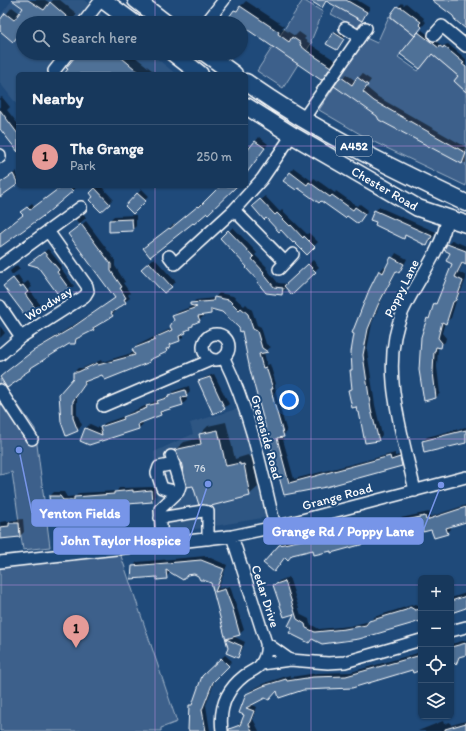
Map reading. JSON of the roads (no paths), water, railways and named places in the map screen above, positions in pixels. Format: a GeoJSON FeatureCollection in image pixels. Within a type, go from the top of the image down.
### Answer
{"type":"FeatureCollection","features":[{"type":"Feature","properties":{"kind":"highway"},"geometry":{"type":"LineString","coordinates":[[102,0],[124,16]]}},
{"type":"Feature","properties":{"kind":"highway"},"geometry":{"type":"LineString","coordinates":[[136,0],[157,16]]}},
{"type":"Feature","properties":{"kind":"highway"},"geometry":{"type":"LineString","coordinates":[[191,60],[199,72]]}},
{"type":"Feature","properties":{"kind":"highway"},"geometry":{"type":"LineString","coordinates":[[215,60],[231,72]]}},
{"type":"Feature","properties":{"kind":"highway","name":"Chester Road"},"geometry":{"type":"LineString","coordinates":[[248,83],[304,118],[418,180],[466,203]]}},
{"type":"Feature","properties":{"kind":"highway","name":"Chester Road"},"geometry":{"type":"LineString","coordinates":[[248,107],[418,208],[466,224]]}},
{"type":"Feature","properties":{"kind":"highway"},"geometry":{"type":"LineString","coordinates":[[407,201],[418,180]]}},
{"type":"Feature","properties":{"kind":"street"},"geometry":{"type":"LineString","coordinates":[[89,16],[102,0]]}},
{"type":"Feature","properties":{"kind":"street"},"geometry":{"type":"LineString","coordinates":[[211,16],[224,0]]}},
{"type":"Feature","properties":{"kind":"street"},"geometry":{"type":"LineString","coordinates":[[434,35],[442,26],[466,46]]}},
{"type":"Feature","properties":{"kind":"street"},"geometry":{"type":"LineString","coordinates":[[304,118],[363,32],[345,28]]}},
{"type":"Feature","properties":{"kind":"street"},"geometry":{"type":"LineString","coordinates":[[54,71],[63,60]]}},
{"type":"Feature","properties":{"kind":"street"},"geometry":{"type":"LineString","coordinates":[[174,264],[234,210],[262,180],[292,134]]}},
{"type":"Feature","properties":{"kind":"street"},"geometry":{"type":"LineString","coordinates":[[0,266],[48,230],[81,208]]}},
{"type":"Feature","properties":{"kind":"street"},"geometry":{"type":"LineString","coordinates":[[234,210],[286,262]]}},
{"type":"Feature","properties":{"kind":"street","name":"Poppy Lane"},"geometry":{"type":"LineString","coordinates":[[415,491],[392,383],[396,332],[403,312],[443,235],[447,218]]}},
{"type":"Feature","properties":{"kind":"street","name":"Woodway"},"geometry":{"type":"LineString","coordinates":[[0,355],[21,337],[85,296],[88,292],[87,286],[48,230]]}},
{"type":"Feature","properties":{"kind":"street","name":"Woodway"},"geometry":{"type":"LineString","coordinates":[[0,306],[21,337]]}},
{"type":"Feature","properties":{"kind":"street"},"geometry":{"type":"LineString","coordinates":[[103,406],[211,360],[224,358],[229,347],[227,341],[217,334],[210,336],[203,345],[204,354],[211,360]]}},
{"type":"Feature","properties":{"kind":"street","name":"Greenside Road"},"geometry":{"type":"LineString","coordinates":[[224,358],[238,387],[261,463],[275,527]]}},
{"type":"Feature","properties":{"kind":"street"},"geometry":{"type":"LineString","coordinates":[[0,390],[32,439]]}},
{"type":"Feature","properties":{"kind":"street"},"geometry":{"type":"LineString","coordinates":[[162,544],[160,509],[178,492],[180,486],[172,460],[159,467],[157,474],[162,488],[178,492]]}},
{"type":"Feature","properties":{"kind":"street","name":"Grange Road"},"geometry":{"type":"LineString","coordinates":[[0,562],[232,536],[275,527],[466,477]]}},
{"type":"Feature","properties":{"kind":"street"},"geometry":{"type":"LineString","coordinates":[[160,518],[203,511],[208,512],[208,539]]}},
{"type":"Feature","properties":{"kind":"street","name":"Cedar Drive"},"geometry":{"type":"LineString","coordinates":[[232,536],[266,643],[266,651],[261,664]]}},
{"type":"Feature","properties":{"kind":"street"},"geometry":{"type":"LineString","coordinates":[[454,630],[466,627]]}},
{"type":"Feature","properties":{"kind":"street"},"geometry":{"type":"LineString","coordinates":[[222,731],[221,721],[223,703],[232,688],[243,677],[261,664],[290,660],[328,663],[345,662],[418,641]]}},
{"type":"Feature","properties":{"kind":"street"},"geometry":{"type":"LineString","coordinates":[[266,643],[290,660]]}},
{"type":"Feature","properties":{"kind":"place","name":"Yenton Fields"},"geometry":{"type":"Point","coordinates":[19,450]}},
{"type":"Feature","properties":{"kind":"place","name":"John Taylor Hospice"},"geometry":{"type":"Point","coordinates":[208,484]}},
{"type":"Feature","properties":{"kind":"place","name":"Grange Rd / Poppy Lane"},"geometry":{"type":"Point","coordinates":[441,485]}},
{"type":"Feature","properties":{"kind":"place","name":"The Grange"},"geometry":{"type":"Point","coordinates":[76,648]}}]}
